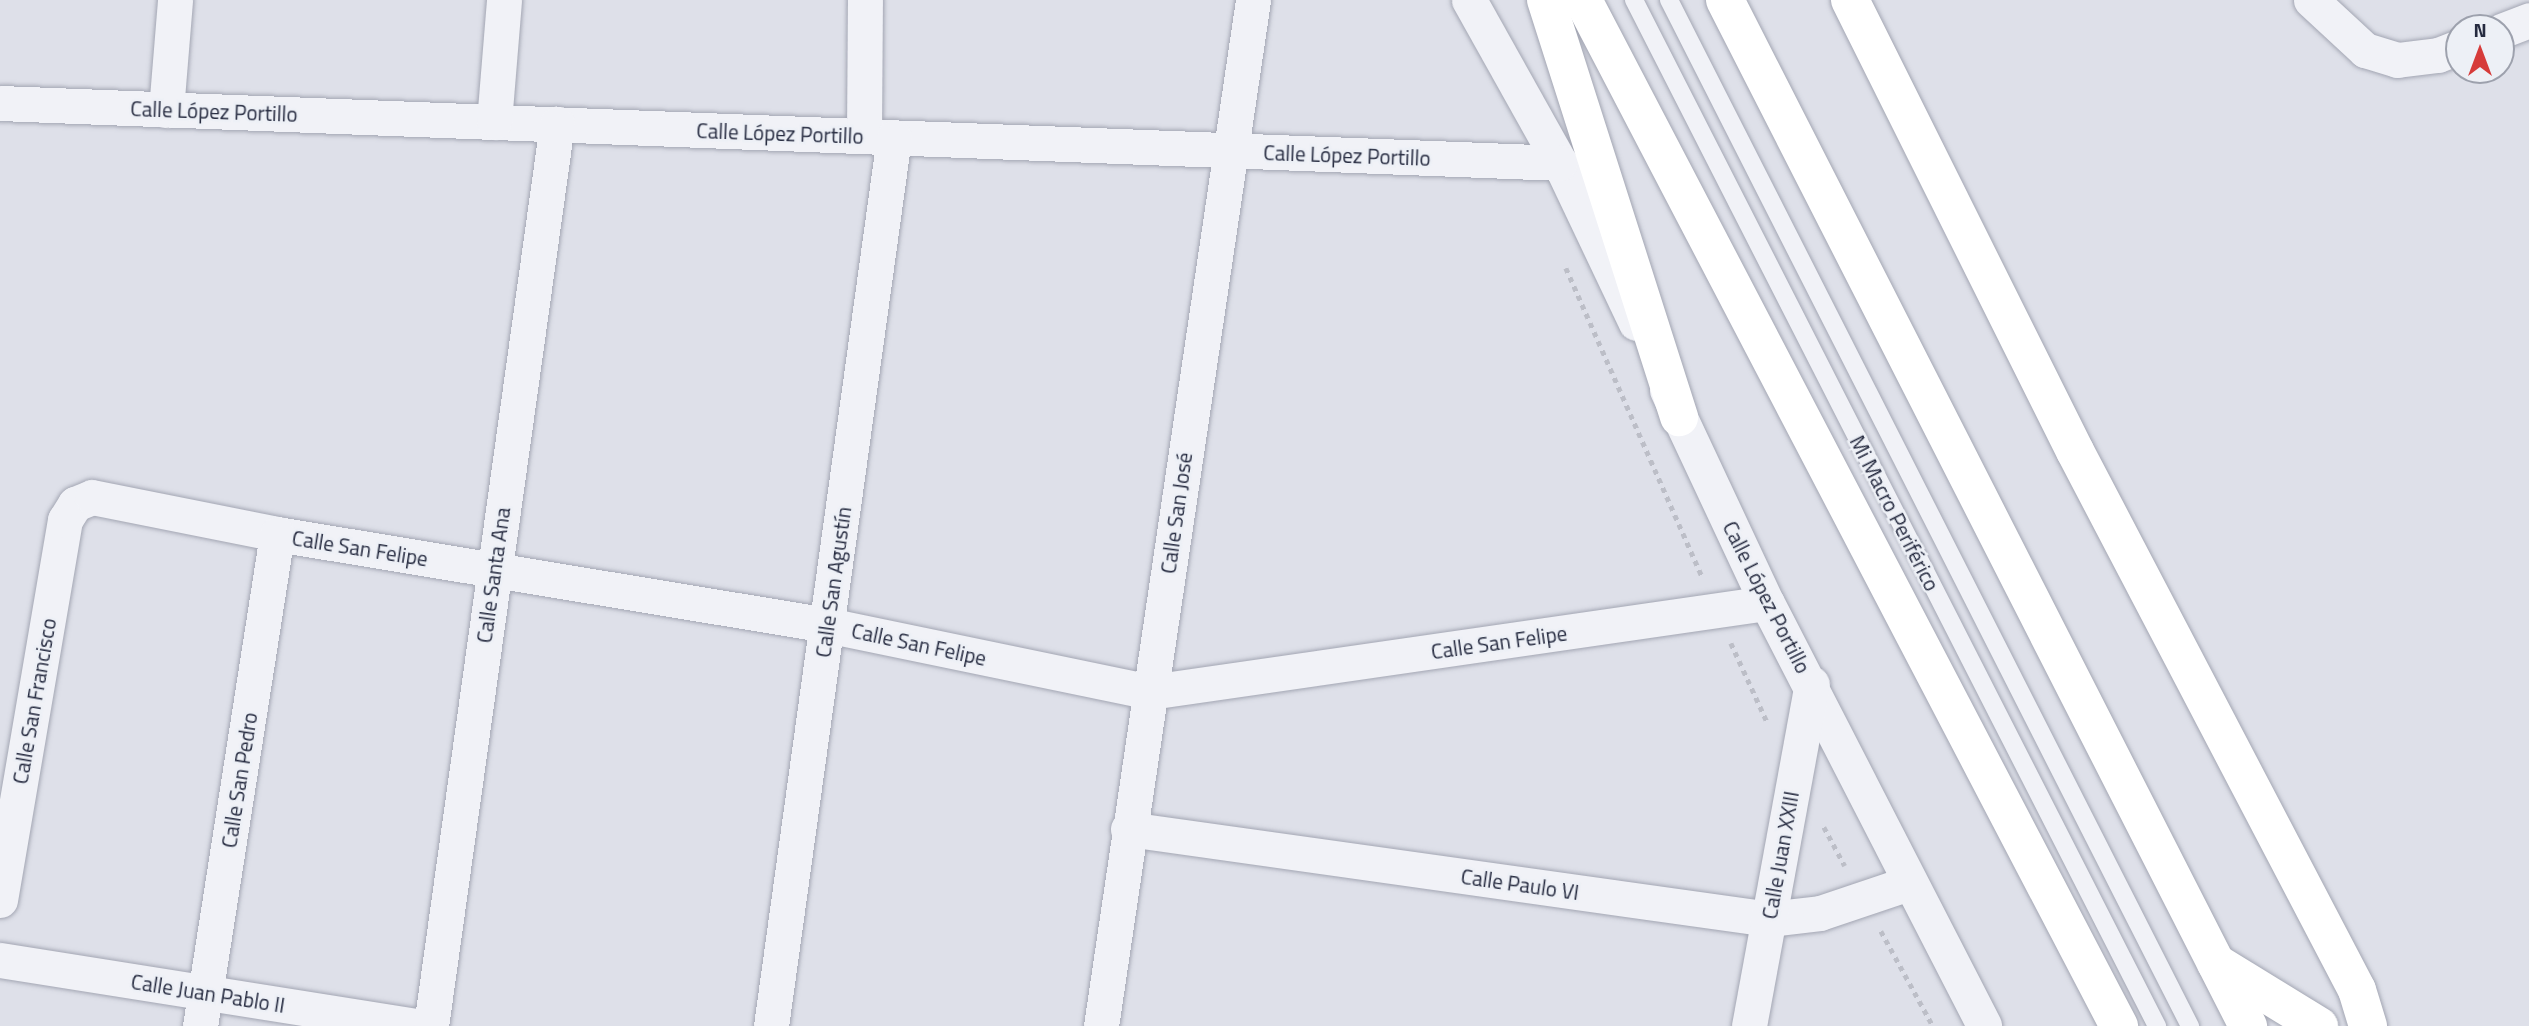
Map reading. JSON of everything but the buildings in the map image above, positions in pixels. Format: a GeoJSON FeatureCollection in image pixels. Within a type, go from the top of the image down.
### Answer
{"type":"FeatureCollection","features":[{"type":"Feature","properties":{"kind":"main road"},"geometry":{"type":"LineString","coordinates":[[1546,0],[1679,417]]}},
{"type":"Feature","properties":{"kind":"main road"},"geometry":{"type":"LineString","coordinates":[[1583,0],[2119,1026]]}},
{"type":"Feature","properties":{"kind":"main road"},"geometry":{"type":"LineString","coordinates":[[1725,0],[2248,1026]]}},
{"type":"Feature","properties":{"kind":"main road"},"geometry":{"type":"LineString","coordinates":[[1850,0],[2075,451],[2357,990],[2368,1026]]}},
{"type":"Feature","properties":{"kind":"main road"},"geometry":{"type":"LineString","coordinates":[[2216,962],[2319,1026]]}},
{"type":"Feature","properties":{"kind":"street"},"geometry":{"type":"LineString","coordinates":[[166,110],[175,0]]}},
{"type":"Feature","properties":{"kind":"street"},"geometry":{"type":"LineString","coordinates":[[494,122],[504,0]]}},
{"type":"Feature","properties":{"kind":"street","name":"Calle San Agustín"},"geometry":{"type":"LineString","coordinates":[[771,1026],[827,625],[879,137],[865,0]]}},
{"type":"Feature","properties":{"kind":"street","name":"Calle San José"},"geometry":{"type":"LineString","coordinates":[[1101,1026],[1128,829],[1253,0]]}},
{"type":"Feature","properties":{"kind":"street","name":"Calle López Portillo"},"geometry":{"type":"LineString","coordinates":[[1469,0],[1560,163],[1767,603],[1812,684],[1909,883],[1983,1026]]}},
{"type":"Feature","properties":{"kind":"street"},"geometry":{"type":"LineString","coordinates":[[2311,0],[2365,50],[2397,60],[2445,52]]}},
{"type":"Feature","properties":{"kind":"street","name":"Calle López Portillo"},"geometry":{"type":"LineString","coordinates":[[0,103],[1560,163]]}},
{"type":"Feature","properties":{"kind":"street","name":"Calle Santa Ana"},"geometry":{"type":"LineString","coordinates":[[431,1026],[557,124]]}},
{"type":"Feature","properties":{"kind":"street","name":"Calle San Felipe"},"geometry":{"type":"LineString","coordinates":[[75,504],[92,498],[109,498],[277,534],[827,625],[1150,692],[1767,603]]}},
{"type":"Feature","properties":{"kind":"street","name":"Calle San Francisco"},"geometry":{"type":"LineString","coordinates":[[0,900],[11,765],[65,520],[75,504]]}},
{"type":"Feature","properties":{"kind":"street","name":"Calle San Pedro"},"geometry":{"type":"LineString","coordinates":[[203,1009],[277,534]]}},
{"type":"Feature","properties":{"kind":"street","name":"Calle Juan XXIII"},"geometry":{"type":"LineString","coordinates":[[1749,1026],[1812,684]]}},
{"type":"Feature","properties":{"kind":"street","name":"Calle Paulo VI"},"geometry":{"type":"LineString","coordinates":[[1128,829],[1769,919],[1820,913],[1909,883]]}},
{"type":"Feature","properties":{"kind":"street","name":"Calle Juan Pablo II"},"geometry":{"type":"LineString","coordinates":[[0,960],[203,1009],[415,1026]]}},
{"type":"Feature","properties":{"kind":"lane","name":"Mi Macro Periférico"},"geometry":{"type":"LineString","coordinates":[[1634,0],[2157,1026]]}},
{"type":"Feature","properties":{"kind":"lane","name":"Mi Macro Periférico"},"geometry":{"type":"LineString","coordinates":[[1669,0],[2190,1026]]}}]}
